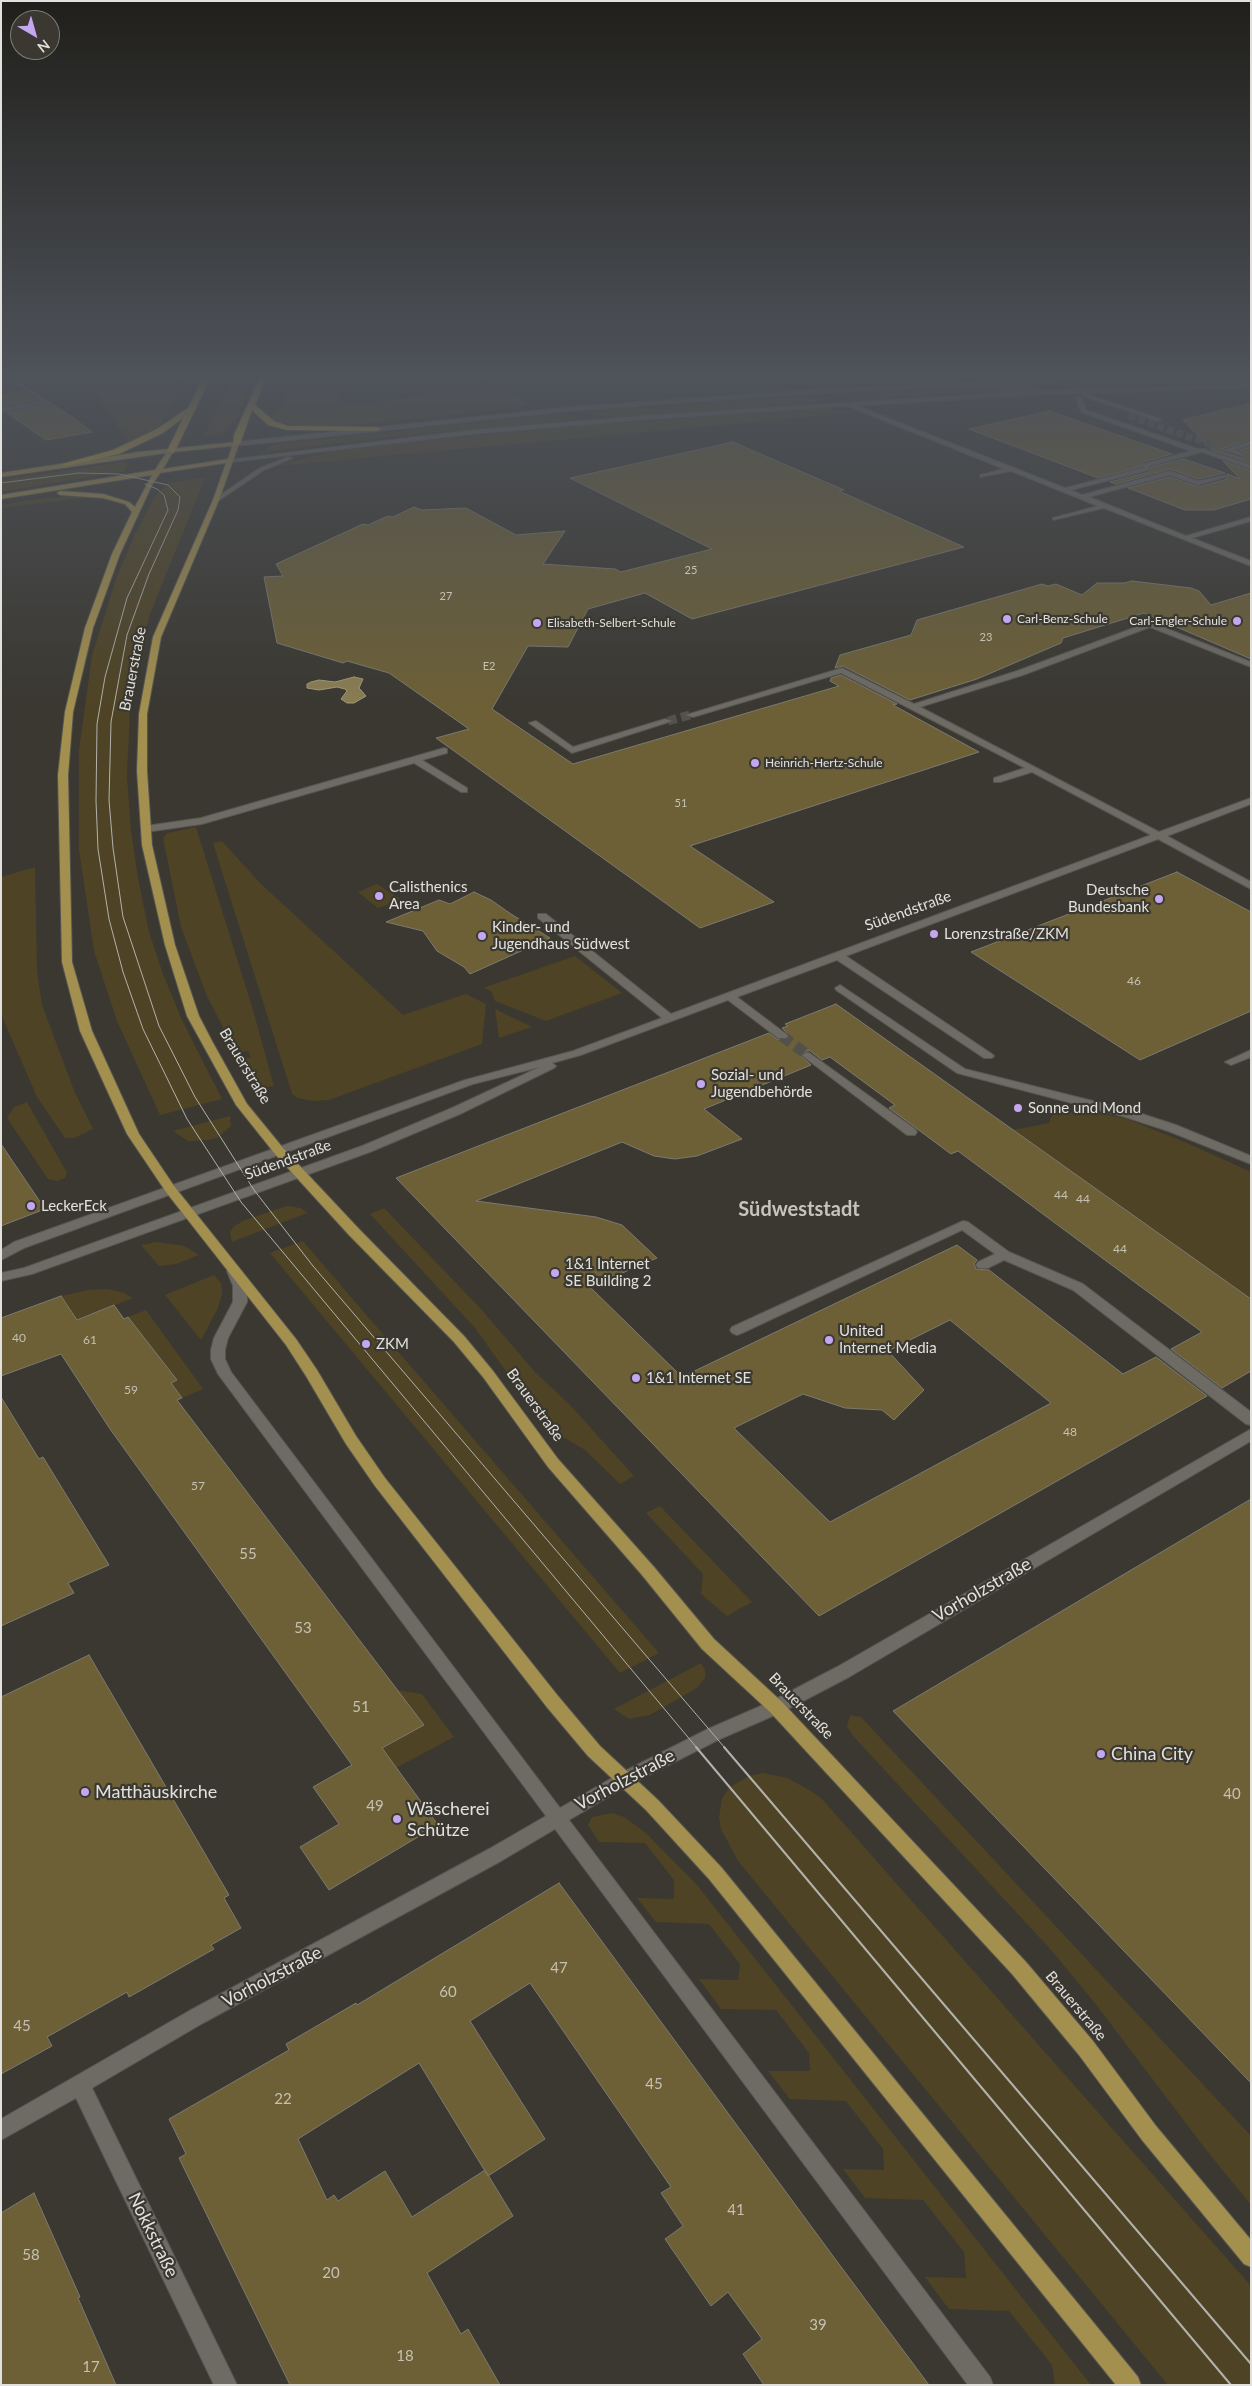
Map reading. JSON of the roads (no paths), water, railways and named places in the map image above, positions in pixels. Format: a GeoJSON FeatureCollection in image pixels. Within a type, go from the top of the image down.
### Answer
{"type":"FeatureCollection","features":[{"type":"Feature","properties":{"kind":"main road"},"geometry":{"type":"LineString","coordinates":[[1,497],[65,486]]}},
{"type":"Feature","properties":{"kind":"main road"},"geometry":{"type":"LineString","coordinates":[[149,486],[116,554],[89,628],[69,712],[63,803],[66,945],[70,972],[90,1040],[134,1134],[170,1189],[296,1350],[312,1373],[350,1440],[412,1524],[552,1701],[594,1751],[658,1811],[716,1874],[1130,2385]]}},
{"type":"Feature","properties":{"kind":"main road","name":"Brauerstraße"},"geometry":{"type":"LineString","coordinates":[[221,486],[157,637],[143,714],[142,772],[146,829],[161,909],[170,945],[193,1016],[242,1105],[279,1151],[354,1232],[459,1339],[488,1374],[553,1463],[648,1571],[708,1644],[776,1707],[1019,1968],[1086,2048],[1148,2133],[1251,2256]]}},
{"type":"Feature","properties":{"kind":"main road"},"geometry":{"type":"LineString","coordinates":[[17,494],[93,494],[127,503],[136,512]]}},
{"type":"Feature","properties":{"kind":"street"},"geometry":{"type":"LineString","coordinates":[[216,500],[236,486]]}},
{"type":"Feature","properties":{"kind":"street"},"geometry":{"type":"LineString","coordinates":[[1055,486],[1251,564]]}},
{"type":"Feature","properties":{"kind":"street"},"geometry":{"type":"LineString","coordinates":[[1064,490],[1078,486]]}},
{"type":"Feature","properties":{"kind":"street"},"geometry":{"type":"LineString","coordinates":[[1082,497],[1121,486]]}},
{"type":"Feature","properties":{"kind":"street"},"geometry":{"type":"LineString","coordinates":[[1055,519],[1105,506]]}},
{"type":"Feature","properties":{"kind":"street"},"geometry":{"type":"LineString","coordinates":[[1185,538],[1251,519]]}},
{"type":"Feature","properties":{"kind":"street"},"geometry":{"type":"LineString","coordinates":[[912,706],[1020,673],[1150,624],[1251,665]]}},
{"type":"Feature","properties":{"kind":"street"},"geometry":{"type":"LineString","coordinates":[[690,715],[842,670],[1158,834],[1251,886]]}},
{"type":"Feature","properties":{"kind":"street"},"geometry":{"type":"LineString","coordinates":[[533,723],[572,750],[668,721]]}},
{"type":"Feature","properties":{"kind":"street"},"geometry":{"type":"LineString","coordinates":[[146,829],[202,822],[444,751]]}},
{"type":"Feature","properties":{"kind":"street"},"geometry":{"type":"LineString","coordinates":[[414,759],[464,790]]}},
{"type":"Feature","properties":{"kind":"street"},"geometry":{"type":"LineString","coordinates":[[997,780],[1032,769]]}},
{"type":"Feature","properties":{"kind":"street","name":"Südendstraße"},"geometry":{"type":"LineString","coordinates":[[1,1277],[28,1271],[189,1212],[301,1174],[456,1111],[577,1053],[1158,834],[1251,801]]}},
{"type":"Feature","properties":{"kind":"street"},"geometry":{"type":"LineString","coordinates":[[542,916],[669,1018]]}},
{"type":"Feature","properties":{"kind":"street"},"geometry":{"type":"LineString","coordinates":[[837,955],[988,1056]]}},
{"type":"Feature","properties":{"kind":"street"},"geometry":{"type":"LineString","coordinates":[[840,988],[960,1071],[1138,1117],[1172,1128],[1251,1160]]}},
{"type":"Feature","properties":{"kind":"street"},"geometry":{"type":"LineString","coordinates":[[729,996],[782,1036]]}},
{"type":"Feature","properties":{"kind":"street","name":"Südendstraße"},"geometry":{"type":"LineString","coordinates":[[1,1256],[19,1245],[469,1082],[577,1053]]}},
{"type":"Feature","properties":{"kind":"street"},"geometry":{"type":"LineString","coordinates":[[1231,1062],[1251,1053]]}},
{"type":"Feature","properties":{"kind":"street"},"geometry":{"type":"LineString","coordinates":[[808,1055],[912,1132]]}},
{"type":"Feature","properties":{"kind":"street"},"geometry":{"type":"LineString","coordinates":[[737,1330],[963,1225],[1004,1254],[1078,1287],[1251,1420]]}},
{"type":"Feature","properties":{"kind":"street"},"geometry":{"type":"LineString","coordinates":[[983,1265],[1004,1254]]}},
{"type":"Feature","properties":{"kind":"street"},"geometry":{"type":"LineString","coordinates":[[234,1272],[240,1286],[240,1302],[221,1338],[218,1350],[218,1359],[225,1374],[982,2385]]}},
{"type":"Feature","properties":{"kind":"street","name":"Vorholzstraße"},"geometry":{"type":"LineString","coordinates":[[1,2130],[196,2018],[495,1855],[623,1780],[714,1734],[776,1707],[876,1653],[1251,1434]]}},
{"type":"Feature","properties":{"kind":"street","name":"Nokkstraße"},"geometry":{"type":"LineString","coordinates":[[80,2084],[226,2385]]}},
{"type":"Feature","properties":{"kind":"tunnel"},"geometry":{"type":"LineString","coordinates":[[668,721],[690,715]]}},
{"type":"Feature","properties":{"kind":"tunnel"},"geometry":{"type":"LineString","coordinates":[[782,1036],[808,1055]]}},
{"type":"Feature","properties":{"kind":"tram line"},"geometry":{"type":"LineString","coordinates":[[151,486],[164,495],[168,510],[127,598],[105,677],[97,724],[96,801],[98,849],[109,919],[123,972],[143,1029],[187,1119],[241,1202],[697,1748]]}},
{"type":"Feature","properties":{"kind":"tram line"},"geometry":{"type":"LineString","coordinates":[[169,486],[180,497],[178,510],[149,574],[127,635],[111,722],[109,800],[113,848],[123,917],[159,1026],[195,1097],[254,1190],[313,1266],[725,1748]]}},
{"type":"Feature","properties":{"kind":"tram line"},"geometry":{"type":"LineString","coordinates":[[696,1747],[1231,2385]]}},
{"type":"Feature","properties":{"kind":"tram line"},"geometry":{"type":"LineString","coordinates":[[724,1747],[1251,2364]]}},
{"type":"Feature","properties":{"kind":"place","name":"Carl-Benz-Schule"},"geometry":{"type":"Point","coordinates":[1007,619]}},
{"type":"Feature","properties":{"kind":"place","name":"Carl-Engler-Schule"},"geometry":{"type":"Point","coordinates":[1237,621]}},
{"type":"Feature","properties":{"kind":"place","name":"Elisabeth-Selbert-Schule"},"geometry":{"type":"Point","coordinates":[537,623]}},
{"type":"Feature","properties":{"kind":"place","name":"Heinrich-Hertz-Schule"},"geometry":{"type":"Point","coordinates":[755,763]}},
{"type":"Feature","properties":{"kind":"place","name":"Calisthenics Area"},"geometry":{"type":"Point","coordinates":[379,896]}},
{"type":"Feature","properties":{"kind":"place","name":"Deutsche Bundesbank"},"geometry":{"type":"Point","coordinates":[1159,899]}},
{"type":"Feature","properties":{"kind":"place","name":"Lorenzstraße/ZKM"},"geometry":{"type":"Point","coordinates":[934,934]}},
{"type":"Feature","properties":{"kind":"place","name":"Kinder- und Jugendhaus Südwest"},"geometry":{"type":"Point","coordinates":[482,936]}},
{"type":"Feature","properties":{"kind":"place","name":"Sozial- und Jugendbehörde"},"geometry":{"type":"Point","coordinates":[701,1084]}},
{"type":"Feature","properties":{"kind":"place","name":"Sonne und Mond"},"geometry":{"type":"Point","coordinates":[1018,1108]}},
{"type":"Feature","properties":{"kind":"place","name":"LeckerEck"},"geometry":{"type":"Point","coordinates":[31,1206]}},
{"type":"Feature","properties":{"kind":"place","name":"1&1 Internet SE Building 2"},"geometry":{"type":"Point","coordinates":[555,1273]}},
{"type":"Feature","properties":{"kind":"place","name":"United Internet Media"},"geometry":{"type":"Point","coordinates":[829,1340]}},
{"type":"Feature","properties":{"kind":"place","name":"ZKM"},"geometry":{"type":"Point","coordinates":[366,1344]}},
{"type":"Feature","properties":{"kind":"place","name":"1&1 Internet SE"},"geometry":{"type":"Point","coordinates":[636,1378]}},
{"type":"Feature","properties":{"kind":"place","name":"China City"},"geometry":{"type":"Point","coordinates":[1101,1754]}},
{"type":"Feature","properties":{"kind":"place","name":"Matthäuskirche"},"geometry":{"type":"Point","coordinates":[85,1792]}},
{"type":"Feature","properties":{"kind":"place","name":"Wäscherei Schütze"},"geometry":{"type":"Point","coordinates":[397,1819]}},
{"type":"Feature","properties":{"kind":"district","name":"Südweststadt"},"geometry":{"type":"Point","coordinates":[799,1210]}}]}
